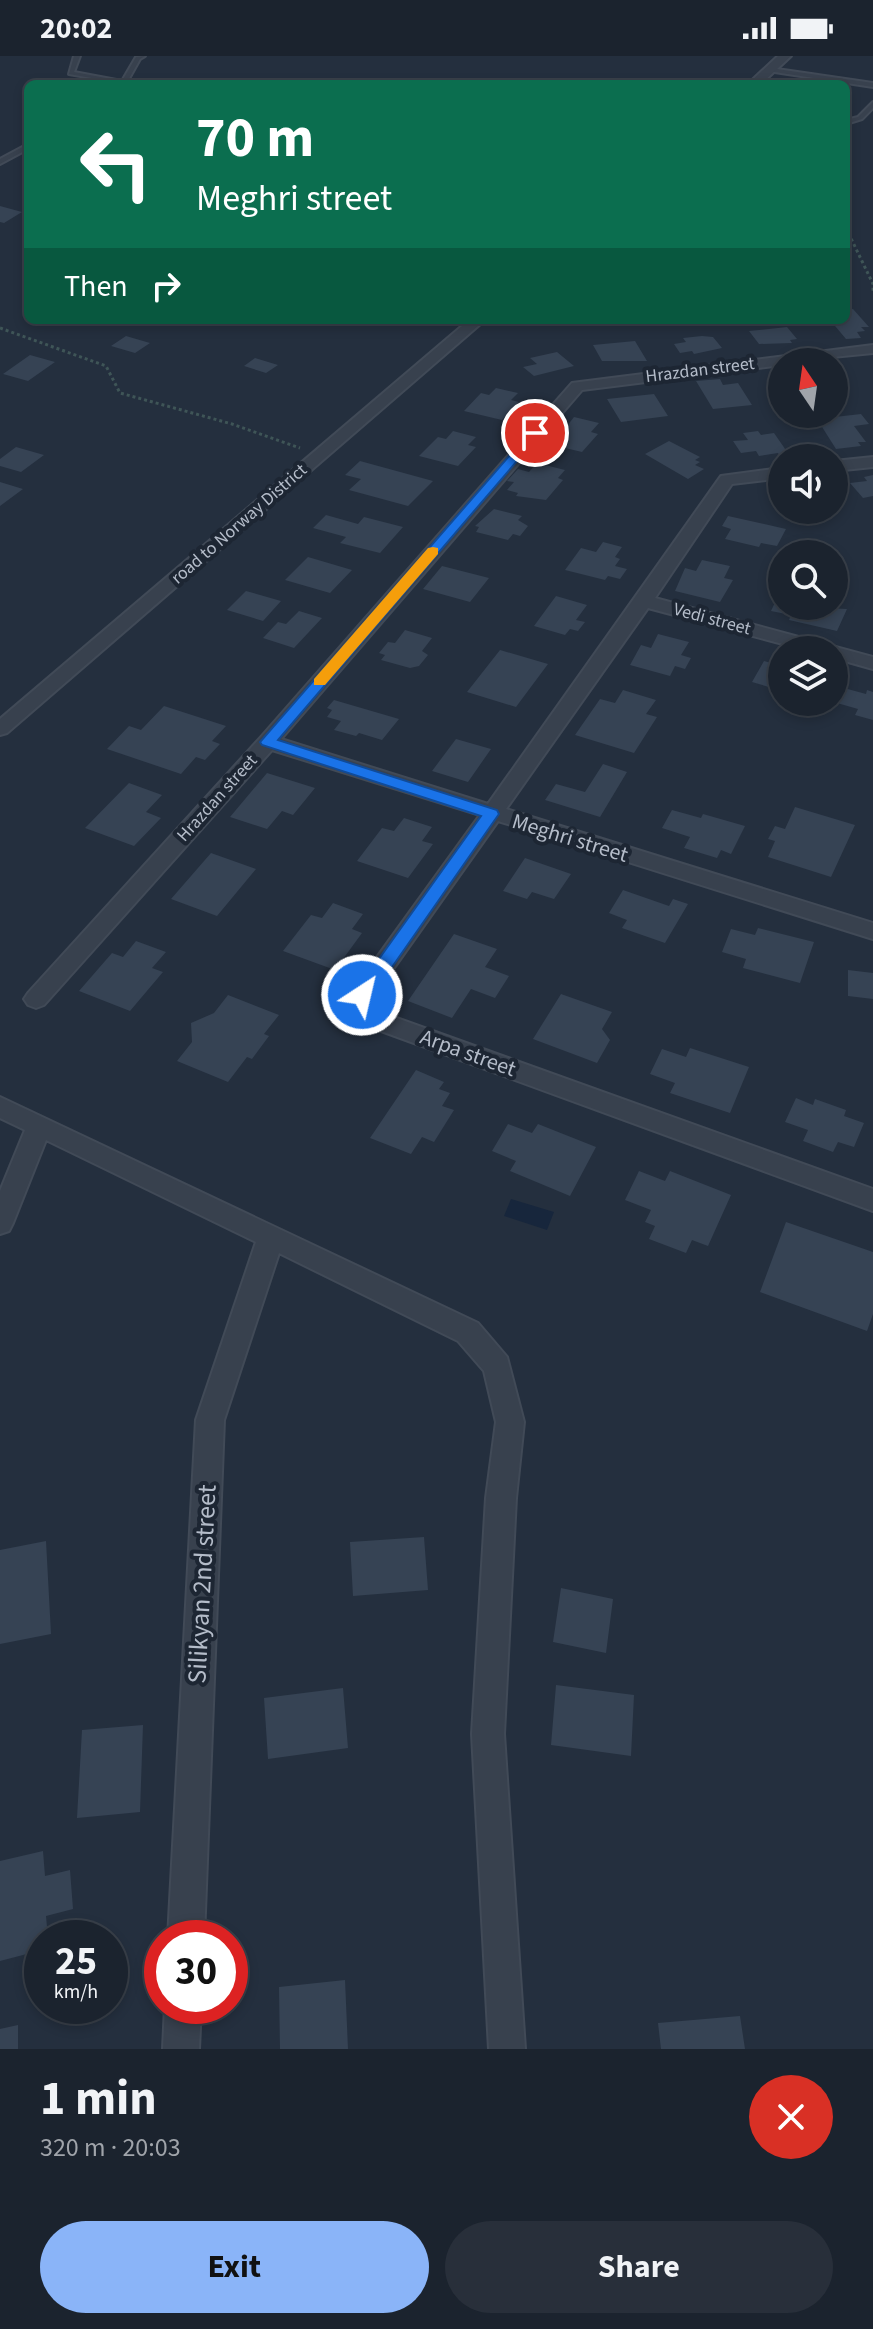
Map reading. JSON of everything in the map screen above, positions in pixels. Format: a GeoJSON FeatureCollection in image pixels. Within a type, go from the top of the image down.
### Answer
{"type":"FeatureCollection","features":[{"type":"Feature","properties":{"kind":"street"},"geometry":{"type":"LineString","coordinates":[[759,80],[785,56]]}},
{"type":"Feature","properties":{"kind":"street","name":"road to Norway District"},"geometry":{"type":"LineString","coordinates":[[0,729],[473,324]]}},
{"type":"Feature","properties":{"kind":"street","name":"Hrazdan street"},"geometry":{"type":"LineString","coordinates":[[36,999],[268,742],[577,386],[873,349]]}},
{"type":"Feature","properties":{"kind":"street"},"geometry":{"type":"LineString","coordinates":[[848,465],[873,462]]}},
{"type":"Feature","properties":{"kind":"street","name":"Arpa street"},"geometry":{"type":"LineString","coordinates":[[768,475],[727,480],[362,995],[370,1018],[873,1200]]}},
{"type":"Feature","properties":{"kind":"street","name":"Vedi street"},"geometry":{"type":"LineString","coordinates":[[644,601],[774,636]]}},
{"type":"Feature","properties":{"kind":"street"},"geometry":{"type":"LineString","coordinates":[[848,656],[873,663]]}},
{"type":"Feature","properties":{"kind":"street","name":"Meghri street"},"geometry":{"type":"LineString","coordinates":[[268,742],[873,931]]}},
{"type":"Feature","properties":{"kind":"street"},"geometry":{"type":"LineString","coordinates":[[0,1107],[468,1332],[497,1366],[510,1422],[501,1498],[488,1734],[507,2049]]}},
{"type":"Feature","properties":{"kind":"street"},"geometry":{"type":"LineString","coordinates":[[0,1223],[39,1126]]}},
{"type":"Feature","properties":{"kind":"street","name":"Silikyan 2nd street"},"geometry":{"type":"LineString","coordinates":[[187,1920],[210,1420],[270,1239]]}},
{"type":"Feature","properties":{"kind":"street"},"geometry":{"type":"LineString","coordinates":[[181,2049],[182,2024]]}},
{"type":"Feature","properties":{"kind":"lane"},"geometry":{"type":"LineString","coordinates":[[77,56],[71,73],[104,80]]}},
{"type":"Feature","properties":{"kind":"lane"},"geometry":{"type":"LineString","coordinates":[[125,80],[142,56]]}},
{"type":"Feature","properties":{"kind":"lane"},"geometry":{"type":"LineString","coordinates":[[770,70],[818,80]]}},
{"type":"Feature","properties":{"kind":"lane"},"geometry":{"type":"LineString","coordinates":[[850,86],[873,85]]}},
{"type":"Feature","properties":{"kind":"lane"},"geometry":{"type":"LineString","coordinates":[[850,121],[860,118],[873,104]]}},
{"type":"Feature","properties":{"kind":"lane"},"geometry":{"type":"LineString","coordinates":[[0,162],[24,148]]}},
{"type":"Feature","properties":{"kind":"path"},"geometry":{"type":"LineString","coordinates":[[850,236],[873,284],[873,292]]}},
{"type":"Feature","properties":{"kind":"path"},"geometry":{"type":"LineString","coordinates":[[0,328],[106,366],[120,393],[232,424],[320,455]]}},
{"type":"Feature","properties":{"kind":"water"},"geometry":{"type":"Polygon","coordinates":[[[511,1199],[554,1212],[547,1230],[504,1216],[511,1199]]]}},
{"type":"Feature","properties":{"kind":"building"},"geometry":{"type":"Polygon","coordinates":[[[0,206],[22,212],[4,223],[0,222],[0,206]]]}},
{"type":"Feature","properties":{"kind":"building"},"geometry":{"type":"Polygon","coordinates":[[[850,309],[869,327],[861,327],[865,331],[857,332],[861,338],[846,339],[833,324],[850,324],[850,309]]]}},
{"type":"Feature","properties":{"kind":"building"},"geometry":{"type":"Polygon","coordinates":[[[787,327],[797,339],[790,340],[792,343],[759,344],[749,331],[787,327]]]}},
{"type":"Feature","properties":{"kind":"building"},"geometry":{"type":"Polygon","coordinates":[[[126,336],[150,343],[135,353],[111,346],[126,336]]]}},
{"type":"Feature","properties":{"kind":"building"},"geometry":{"type":"Polygon","coordinates":[[[713,337],[722,348],[694,354],[692,351],[680,353],[674,344],[686,342],[683,338],[713,337]]]}},
{"type":"Feature","properties":{"kind":"building"},"geometry":{"type":"Polygon","coordinates":[[[635,341],[647,361],[602,361],[593,345],[635,341]]]}},
{"type":"Feature","properties":{"kind":"building"},"geometry":{"type":"Polygon","coordinates":[[[557,352],[574,366],[534,376],[523,367],[537,364],[530,358],[557,352]]]}},
{"type":"Feature","properties":{"kind":"building"},"geometry":{"type":"Polygon","coordinates":[[[30,355],[55,362],[28,381],[3,374],[30,355]]]}},
{"type":"Feature","properties":{"kind":"building"},"geometry":{"type":"Polygon","coordinates":[[[255,358],[278,365],[266,373],[244,366],[255,358]]]}},
{"type":"Feature","properties":{"kind":"building"},"geometry":{"type":"Polygon","coordinates":[[[720,379],[723,385],[738,383],[752,405],[713,409],[696,381],[720,379]]]}},
{"type":"Feature","properties":{"kind":"building"},"geometry":{"type":"Polygon","coordinates":[[[496,388],[518,393],[511,400],[519,402],[502,420],[464,411],[481,393],[489,395],[496,388]]]}},
{"type":"Feature","properties":{"kind":"building"},"geometry":{"type":"Polygon","coordinates":[[[654,394],[668,416],[621,422],[607,399],[654,394]]]}},
{"type":"Feature","properties":{"kind":"building"},"geometry":{"type":"Polygon","coordinates":[[[861,414],[869,424],[854,426],[866,442],[858,442],[861,446],[848,448],[848,444],[833,444],[823,428],[848,428],[848,415],[861,414]]]}},
{"type":"Feature","properties":{"kind":"building"},"geometry":{"type":"Polygon","coordinates":[[[574,417],[599,423],[591,432],[598,434],[582,452],[544,443],[560,425],[567,426],[574,417]]]}},
{"type":"Feature","properties":{"kind":"building"},"geometry":{"type":"Polygon","coordinates":[[[453,431],[476,437],[468,445],[476,447],[458,466],[419,456],[438,437],[446,439],[453,431]]]}},
{"type":"Feature","properties":{"kind":"building"},"geometry":{"type":"Polygon","coordinates":[[[743,433],[774,433],[782,444],[768,444],[768,455],[759,456],[756,451],[741,453],[733,441],[748,440],[743,433]]]}},
{"type":"Feature","properties":{"kind":"building"},"geometry":{"type":"Polygon","coordinates":[[[669,441],[700,457],[695,460],[700,462],[695,465],[704,469],[688,479],[645,454],[669,441]]]}},
{"type":"Feature","properties":{"kind":"building"},"geometry":{"type":"Polygon","coordinates":[[[16,447],[44,455],[21,472],[0,466],[0,459],[16,447]]]}},
{"type":"Feature","properties":{"kind":"building"},"geometry":{"type":"Polygon","coordinates":[[[360,461],[433,481],[408,506],[349,490],[361,479],[345,475],[360,461]]]}},
{"type":"Feature","properties":{"kind":"building"},"geometry":{"type":"Polygon","coordinates":[[[537,463],[565,470],[558,478],[563,480],[546,500],[516,496],[518,493],[507,490],[514,482],[507,481],[518,469],[529,472],[537,463]]]}},
{"type":"Feature","properties":{"kind":"building"},"geometry":{"type":"Polygon","coordinates":[[[873,475],[873,496],[863,498],[850,483],[867,481],[864,477],[873,475]]]}},
{"type":"Feature","properties":{"kind":"building"},"geometry":{"type":"Polygon","coordinates":[[[0,482],[23,489],[0,506],[0,482]]]}},
{"type":"Feature","properties":{"kind":"building"},"geometry":{"type":"Polygon","coordinates":[[[494,509],[522,516],[518,520],[528,526],[520,536],[513,534],[508,540],[476,532],[479,527],[475,526],[494,509]]]}},
{"type":"Feature","properties":{"kind":"building"},"geometry":{"type":"Polygon","coordinates":[[[326,515],[358,524],[364,517],[403,527],[380,553],[340,543],[346,537],[313,528],[326,515]]]}},
{"type":"Feature","properties":{"kind":"building"},"geometry":{"type":"Polygon","coordinates":[[[728,516],[786,529],[780,540],[768,540],[768,544],[761,543],[759,547],[725,539],[731,529],[722,526],[728,516]]]}},
{"type":"Feature","properties":{"kind":"building"},"geometry":{"type":"Polygon","coordinates":[[[603,542],[622,547],[615,557],[620,559],[615,566],[627,569],[620,579],[608,576],[605,580],[565,570],[581,548],[596,552],[603,542]]]}},
{"type":"Feature","properties":{"kind":"building"},"geometry":{"type":"Polygon","coordinates":[[[308,557],[352,570],[330,593],[285,580],[308,557]]]}},
{"type":"Feature","properties":{"kind":"building"},"geometry":{"type":"Polygon","coordinates":[[[702,560],[730,566],[724,578],[733,580],[720,602],[675,591],[685,568],[696,571],[702,560]]]}},
{"type":"Feature","properties":{"kind":"building"},"geometry":{"type":"Polygon","coordinates":[[[442,566],[489,578],[470,602],[423,589],[442,566]]]}},
{"type":"Feature","properties":{"kind":"building"},"geometry":{"type":"Polygon","coordinates":[[[246,591],[281,601],[263,621],[227,610],[246,591]]]}},
{"type":"Feature","properties":{"kind":"building"},"geometry":{"type":"Polygon","coordinates":[[[556,596],[587,605],[576,620],[585,622],[578,631],[570,629],[565,635],[534,626],[556,596]]]}},
{"type":"Feature","properties":{"kind":"building"},"geometry":{"type":"Polygon","coordinates":[[[299,611],[322,618],[294,648],[263,638],[278,622],[286,624],[299,611]]]}},
{"type":"Feature","properties":{"kind":"building"},"geometry":{"type":"Polygon","coordinates":[[[789,620],[842,620],[837,631],[789,620]]]}},
{"type":"Feature","properties":{"kind":"building"},"geometry":{"type":"Polygon","coordinates":[[[405,630],[432,638],[422,651],[428,655],[419,666],[410,668],[381,660],[385,655],[379,653],[388,642],[395,643],[405,630]]]}},
{"type":"Feature","properties":{"kind":"building"},"geometry":{"type":"Polygon","coordinates":[[[658,634],[689,642],[681,655],[691,658],[685,669],[675,666],[670,676],[630,665],[641,645],[651,648],[658,634]]]}},
{"type":"Feature","properties":{"kind":"building"},"geometry":{"type":"Polygon","coordinates":[[[500,650],[548,664],[516,707],[467,692],[500,650]]]}},
{"type":"Feature","properties":{"kind":"building"},"geometry":{"type":"Polygon","coordinates":[[[764,661],[768,662],[768,687],[752,682],[764,661]]]}},
{"type":"Feature","properties":{"kind":"building"},"geometry":{"type":"Polygon","coordinates":[[[848,689],[866,694],[867,690],[873,692],[873,720],[855,715],[858,709],[848,706],[848,689]]]}},
{"type":"Feature","properties":{"kind":"building"},"geometry":{"type":"Polygon","coordinates":[[[623,690],[656,700],[646,714],[657,717],[634,753],[575,735],[600,699],[615,703],[623,690]]]}},
{"type":"Feature","properties":{"kind":"building"},"geometry":{"type":"Polygon","coordinates":[[[334,700],[399,719],[382,740],[334,730],[341,721],[327,717],[332,710],[327,708],[334,700]]]}},
{"type":"Feature","properties":{"kind":"building"},"geometry":{"type":"Polygon","coordinates":[[[164,706],[226,726],[212,741],[220,744],[205,760],[196,757],[181,774],[107,749],[129,726],[141,730],[164,706]]]}},
{"type":"Feature","properties":{"kind":"building"},"geometry":{"type":"Polygon","coordinates":[[[456,739],[491,749],[468,782],[432,771],[456,739]]]}},
{"type":"Feature","properties":{"kind":"building"},"geometry":{"type":"Polygon","coordinates":[[[603,764],[627,772],[600,817],[545,800],[556,784],[585,792],[603,764]]]}},
{"type":"Feature","properties":{"kind":"building"},"geometry":{"type":"Polygon","coordinates":[[[267,773],[315,788],[293,815],[282,811],[267,829],[230,817],[267,773]]]}},
{"type":"Feature","properties":{"kind":"building"},"geometry":{"type":"Polygon","coordinates":[[[129,783],[162,795],[146,812],[161,818],[134,846],[85,828],[129,783]]]}},
{"type":"Feature","properties":{"kind":"building"},"geometry":{"type":"Polygon","coordinates":[[[795,807],[855,825],[831,877],[768,857],[775,841],[768,839],[775,826],[785,829],[795,807]]]}},
{"type":"Feature","properties":{"kind":"building"},"geometry":{"type":"Polygon","coordinates":[[[672,810],[701,818],[703,814],[745,826],[731,854],[721,850],[717,858],[684,848],[690,837],[662,828],[672,810]]]}},
{"type":"Feature","properties":{"kind":"building"},"geometry":{"type":"Polygon","coordinates":[[[404,818],[432,827],[422,841],[433,844],[408,878],[357,861],[382,828],[394,831],[404,818]]]}},
{"type":"Feature","properties":{"kind":"building"},"geometry":{"type":"Polygon","coordinates":[[[211,853],[256,869],[217,916],[171,899],[211,853]]]}},
{"type":"Feature","properties":{"kind":"building"},"geometry":{"type":"Polygon","coordinates":[[[525,858],[571,874],[554,899],[532,892],[527,899],[503,891],[525,858]]]}},
{"type":"Feature","properties":{"kind":"building"},"geometry":{"type":"Polygon","coordinates":[[[623,890],[669,906],[673,899],[688,904],[665,943],[622,928],[627,920],[609,913],[623,890]]]}},
{"type":"Feature","properties":{"kind":"building"},"geometry":{"type":"Polygon","coordinates":[[[333,903],[363,914],[352,929],[362,933],[335,970],[283,951],[311,915],[322,918],[333,903]]]}},
{"type":"Feature","properties":{"kind":"building"},"geometry":{"type":"Polygon","coordinates":[[[758,928],[814,942],[800,983],[743,968],[746,959],[722,952],[731,929],[755,935],[758,928]]]}},
{"type":"Feature","properties":{"kind":"building"},"geometry":{"type":"Polygon","coordinates":[[[454,934],[497,949],[485,967],[509,976],[495,998],[471,989],[452,1018],[408,1001],[454,934]]]}},
{"type":"Feature","properties":{"kind":"building"},"geometry":{"type":"Polygon","coordinates":[[[136,941],[166,952],[152,968],[163,972],[130,1011],[79,991],[112,953],[123,957],[136,941]]]}},
{"type":"Feature","properties":{"kind":"building"},"geometry":{"type":"Polygon","coordinates":[[[848,970],[873,973],[873,999],[848,996],[848,970]]]}},
{"type":"Feature","properties":{"kind":"building"},"geometry":{"type":"Polygon","coordinates":[[[561,994],[612,1012],[602,1029],[610,1040],[597,1063],[533,1039],[561,994]]]}},
{"type":"Feature","properties":{"kind":"building"},"geometry":{"type":"Polygon","coordinates":[[[228,995],[279,1015],[264,1034],[269,1036],[252,1059],[247,1057],[228,1082],[177,1061],[192,1042],[191,1023],[214,1013],[228,995]]]}},
{"type":"Feature","properties":{"kind":"building"},"geometry":{"type":"Polygon","coordinates":[[[690,1048],[749,1067],[730,1113],[670,1093],[675,1083],[650,1074],[662,1049],[686,1057],[690,1048]]]}},
{"type":"Feature","properties":{"kind":"building"},"geometry":{"type":"Polygon","coordinates":[[[416,1070],[444,1082],[439,1089],[450,1093],[442,1106],[454,1110],[434,1142],[422,1137],[411,1154],[370,1138],[416,1070]]]}},
{"type":"Feature","properties":{"kind":"building"},"geometry":{"type":"Polygon","coordinates":[[[796,1098],[813,1105],[815,1099],[846,1110],[844,1116],[864,1123],[854,1147],[838,1142],[833,1152],[803,1141],[808,1130],[785,1122],[796,1098]]]}},
{"type":"Feature","properties":{"kind":"building"},"geometry":{"type":"Polygon","coordinates":[[[508,1124],[532,1133],[538,1124],[596,1147],[570,1196],[510,1171],[516,1161],[492,1151],[508,1124]]]}},
{"type":"Feature","properties":{"kind":"building"},"geometry":{"type":"Polygon","coordinates":[[[639,1171],[665,1181],[670,1171],[731,1195],[708,1246],[692,1240],[686,1253],[649,1239],[655,1226],[645,1222],[651,1210],[625,1200],[639,1171]]]}},
{"type":"Feature","properties":{"kind":"building"},"geometry":{"type":"Polygon","coordinates":[[[786,1222],[873,1252],[873,1314],[867,1331],[760,1292],[786,1222]]]}},
{"type":"Feature","properties":{"kind":"building"},"geometry":{"type":"Polygon","coordinates":[[[424,1537],[428,1590],[353,1596],[350,1542],[424,1537]]]}},
{"type":"Feature","properties":{"kind":"building"},"geometry":{"type":"Polygon","coordinates":[[[46,1541],[51,1634],[0,1644],[0,1550],[46,1541]]]}},
{"type":"Feature","properties":{"kind":"building"},"geometry":{"type":"Polygon","coordinates":[[[561,1588],[613,1599],[606,1653],[553,1642],[561,1588]]]}},
{"type":"Feature","properties":{"kind":"building"},"geometry":{"type":"Polygon","coordinates":[[[556,1685],[634,1695],[631,1756],[551,1745],[556,1685]]]}},
{"type":"Feature","properties":{"kind":"building"},"geometry":{"type":"Polygon","coordinates":[[[343,1688],[348,1748],[268,1759],[264,1698],[343,1688]]]}},
{"type":"Feature","properties":{"kind":"building"},"geometry":{"type":"Polygon","coordinates":[[[143,1725],[140,1812],[77,1818],[82,1730],[143,1725]]]}},
{"type":"Feature","properties":{"kind":"building"},"geometry":{"type":"Polygon","coordinates":[[[43,1851],[45,1876],[70,1870],[73,1909],[46,1916],[46,1920],[24,1920],[24,1955],[0,1961],[0,1861],[43,1851]]]}},
{"type":"Feature","properties":{"kind":"building"},"geometry":{"type":"Polygon","coordinates":[[[345,1980],[348,2049],[280,2049],[279,1987],[345,1980]]]}},
{"type":"Feature","properties":{"kind":"building"},"geometry":{"type":"Polygon","coordinates":[[[740,2016],[745,2049],[661,2049],[658,2023],[740,2016]]]}},
{"type":"Feature","properties":{"kind":"building"},"geometry":{"type":"Polygon","coordinates":[[[18,2025],[18,2049],[0,2049],[0,2029],[18,2025]]]}},
{"type":"Feature","properties":{"kind":"slow traffic"},"geometry":{"type":"LineString","coordinates":[[320,682],[433,551]]}},
{"type":"Feature","properties":{"kind":"route"},"geometry":{"type":"LineString","coordinates":[[362,995],[491,814],[268,742],[535,433]]}}]}
